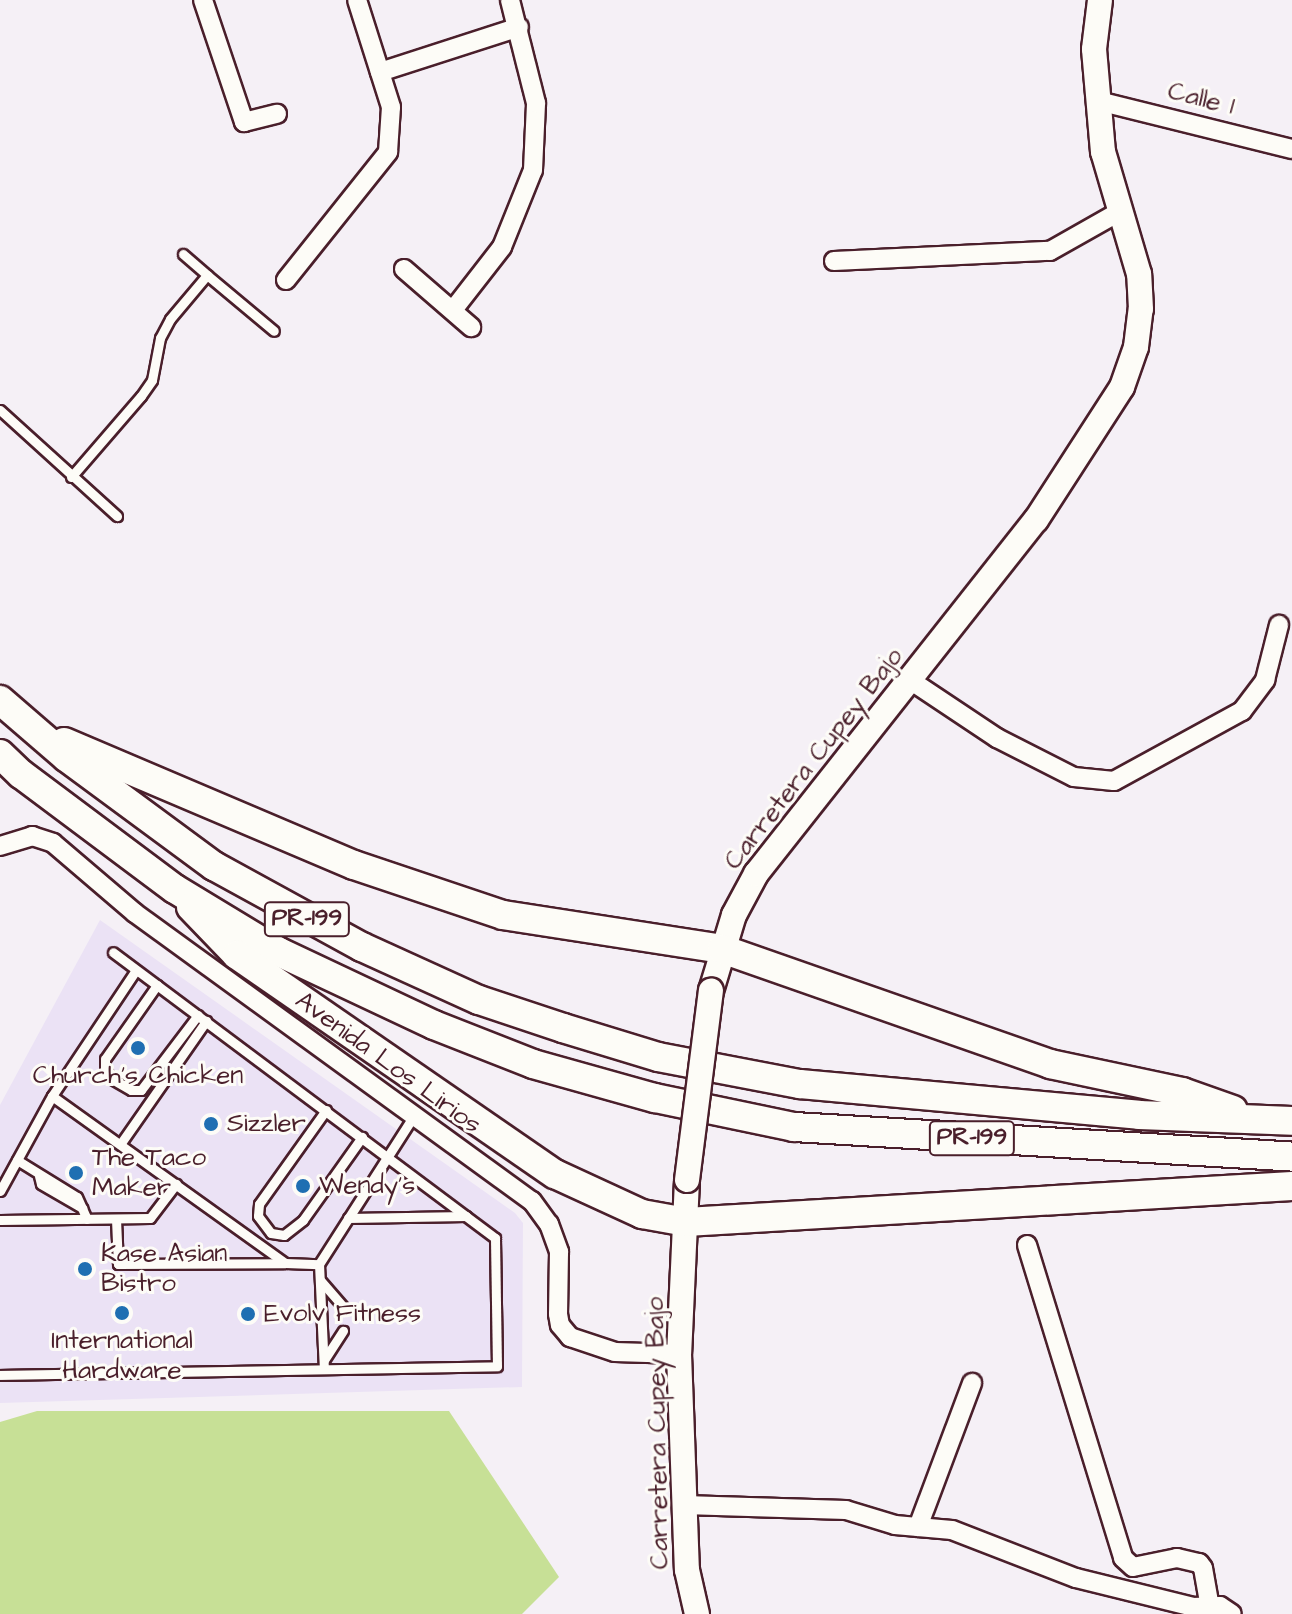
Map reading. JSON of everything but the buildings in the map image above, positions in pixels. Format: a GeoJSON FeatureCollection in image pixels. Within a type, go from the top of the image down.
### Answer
{"type":"FeatureCollection","features":[{"type":"Feature","properties":{"kind":"main road","name":"PR-199"},"geometry":{"type":"LineString","coordinates":[[0,700],[31,728],[214,866],[296,913],[479,1000],[563,1028],[658,1057],[800,1084],[1139,1115],[1292,1121]]}},
{"type":"Feature","properties":{"kind":"main road"},"geometry":{"type":"LineString","coordinates":[[31,728],[354,865],[503,915],[722,949],[1050,1064],[1182,1092],[1260,1119]]}},
{"type":"Feature","properties":{"kind":"main road","name":"PR-199"},"geometry":{"type":"LineString","coordinates":[[0,754],[21,774],[175,889],[279,952],[434,1025],[533,1064],[655,1098],[794,1127],[1292,1157]]}},
{"type":"Feature","properties":{"kind":"main road"},"geometry":{"type":"LineString","coordinates":[[175,889],[216,937],[237,955],[555,1174],[642,1214],[686,1222],[1292,1186]]}},
{"type":"Feature","properties":{"kind":"street"},"geometry":{"type":"LineString","coordinates":[[203,0],[244,122],[277,114]]}},
{"type":"Feature","properties":{"kind":"street"},"geometry":{"type":"LineString","coordinates":[[286,280],[388,152],[391,107],[357,0]]}},
{"type":"Feature","properties":{"kind":"street"},"geometry":{"type":"LineString","coordinates":[[453,310],[502,247],[533,170],[536,103],[510,0]]}},
{"type":"Feature","properties":{"kind":"street","name":"Carretera Cupey Bajo"},"geometry":{"type":"LineString","coordinates":[[697,1614],[687,1570],[679,1354],[687,1180],[711,991],[734,915],[756,874],[805,808],[1036,520],[1122,387],[1136,347],[1141,309],[1139,274],[1103,152],[1094,49],[1100,0]]}},
{"type":"Feature","properties":{"kind":"street"},"geometry":{"type":"LineString","coordinates":[[380,72],[519,27]]}},
{"type":"Feature","properties":{"kind":"street","name":"Calle 1"},"geometry":{"type":"LineString","coordinates":[[1098,101],[1290,145]]}},
{"type":"Feature","properties":{"kind":"street"},"geometry":{"type":"LineString","coordinates":[[834,261],[1050,251],[1119,212]]}},
{"type":"Feature","properties":{"kind":"street"},"geometry":{"type":"LineString","coordinates":[[404,269],[471,327]]}},
{"type":"Feature","properties":{"kind":"street"},"geometry":{"type":"LineString","coordinates":[[910,680],[997,738],[1074,777],[1114,781],[1242,711],[1265,680],[1279,625]]}},
{"type":"Feature","properties":{"kind":"street","name":"Avenida Los Lirios"},"geometry":{"type":"LineString","coordinates":[[0,846],[32,836],[53,843],[135,913],[532,1201],[549,1224],[559,1252],[558,1314],[560,1325],[570,1337],[615,1352],[679,1354]]}},
{"type":"Feature","properties":{"kind":"street"},"geometry":{"type":"LineString","coordinates":[[1027,1245],[1123,1558],[1133,1567],[1177,1558],[1199,1563],[1203,1568],[1210,1607]]}},
{"type":"Feature","properties":{"kind":"street"},"geometry":{"type":"LineString","coordinates":[[918,1527],[972,1383]]}},
{"type":"Feature","properties":{"kind":"street"},"geometry":{"type":"LineString","coordinates":[[684,1505],[846,1510],[895,1525],[952,1530],[1076,1578],[1193,1607],[1220,1606],[1232,1614]]}},
{"type":"Feature","properties":{"kind":"lane"},"geometry":{"type":"LineString","coordinates":[[183,254],[274,331]]}},
{"type":"Feature","properties":{"kind":"lane"},"geometry":{"type":"LineString","coordinates":[[71,477],[152,380],[160,338],[170,319],[207,275]]}},
{"type":"Feature","properties":{"kind":"lane"},"geometry":{"type":"LineString","coordinates":[[0,410],[117,516]]}},
{"type":"Feature","properties":{"kind":"lane"},"geometry":{"type":"LineString","coordinates":[[0,1375],[324,1364],[497,1366],[495,1238],[113,952]]}},
{"type":"Feature","properties":{"kind":"lane"},"geometry":{"type":"LineString","coordinates":[[0,1191],[52,1096],[136,970]]}},
{"type":"Feature","properties":{"kind":"lane"},"geometry":{"type":"LineString","coordinates":[[157,985],[105,1059],[105,1070],[112,1079],[131,1090],[141,1090],[202,1018]]}},
{"type":"Feature","properties":{"kind":"lane"},"geometry":{"type":"LineString","coordinates":[[121,1143],[202,1018]]}},
{"type":"Feature","properties":{"kind":"lane"},"geometry":{"type":"LineString","coordinates":[[52,1096],[285,1263]]}},
{"type":"Feature","properties":{"kind":"lane"},"geometry":{"type":"LineString","coordinates":[[326,1110],[259,1204],[258,1216],[265,1228],[284,1235],[294,1229],[362,1137]]}},
{"type":"Feature","properties":{"kind":"lane"},"geometry":{"type":"LineString","coordinates":[[324,1364],[319,1264],[415,1114]]}},
{"type":"Feature","properties":{"kind":"lane"},"geometry":{"type":"LineString","coordinates":[[17,1160],[77,1197],[87,1219]]}},
{"type":"Feature","properties":{"kind":"lane"},"geometry":{"type":"LineString","coordinates":[[0,1220],[150,1218],[176,1184]]}},
{"type":"Feature","properties":{"kind":"lane"},"geometry":{"type":"LineString","coordinates":[[348,1218],[466,1216]]}},
{"type":"Feature","properties":{"kind":"lane"},"geometry":{"type":"LineString","coordinates":[[116,1219],[118,1264],[319,1264]]}},
{"type":"Feature","properties":{"kind":"lane"},"geometry":{"type":"LineString","coordinates":[[320,1280],[343,1306]]}},
{"type":"Feature","properties":{"kind":"lane"},"geometry":{"type":"LineString","coordinates":[[324,1364],[343,1331]]}},
{"type":"Feature","properties":{"kind":"shaded area"},"geometry":{"type":"Polygon","coordinates":[[[100,920],[515,1213],[523,1223],[522,1387],[0,1403],[0,1105],[100,920]]]}},
{"type":"Feature","properties":{"kind":"green space"},"geometry":{"type":"Polygon","coordinates":[[[37,1411],[449,1411],[559,1577],[522,1614],[0,1614],[0,1422],[37,1411]]]}},
{"type":"Feature","properties":{"kind":"place","name":"Church's Chicken"},"geometry":{"type":"Point","coordinates":[138,1048]}},
{"type":"Feature","properties":{"kind":"place","name":"Sizzler"},"geometry":{"type":"Point","coordinates":[211,1124]}},
{"type":"Feature","properties":{"kind":"place","name":"The Taco Maker"},"geometry":{"type":"Point","coordinates":[76,1173]}},
{"type":"Feature","properties":{"kind":"place","name":"Wendy's"},"geometry":{"type":"Point","coordinates":[303,1186]}},
{"type":"Feature","properties":{"kind":"place","name":"Kase Asian Bistro"},"geometry":{"type":"Point","coordinates":[85,1269]}},
{"type":"Feature","properties":{"kind":"place","name":"International Hardware"},"geometry":{"type":"Point","coordinates":[122,1313]}},
{"type":"Feature","properties":{"kind":"place","name":"Evolv Fitness"},"geometry":{"type":"Point","coordinates":[248,1314]}}]}
